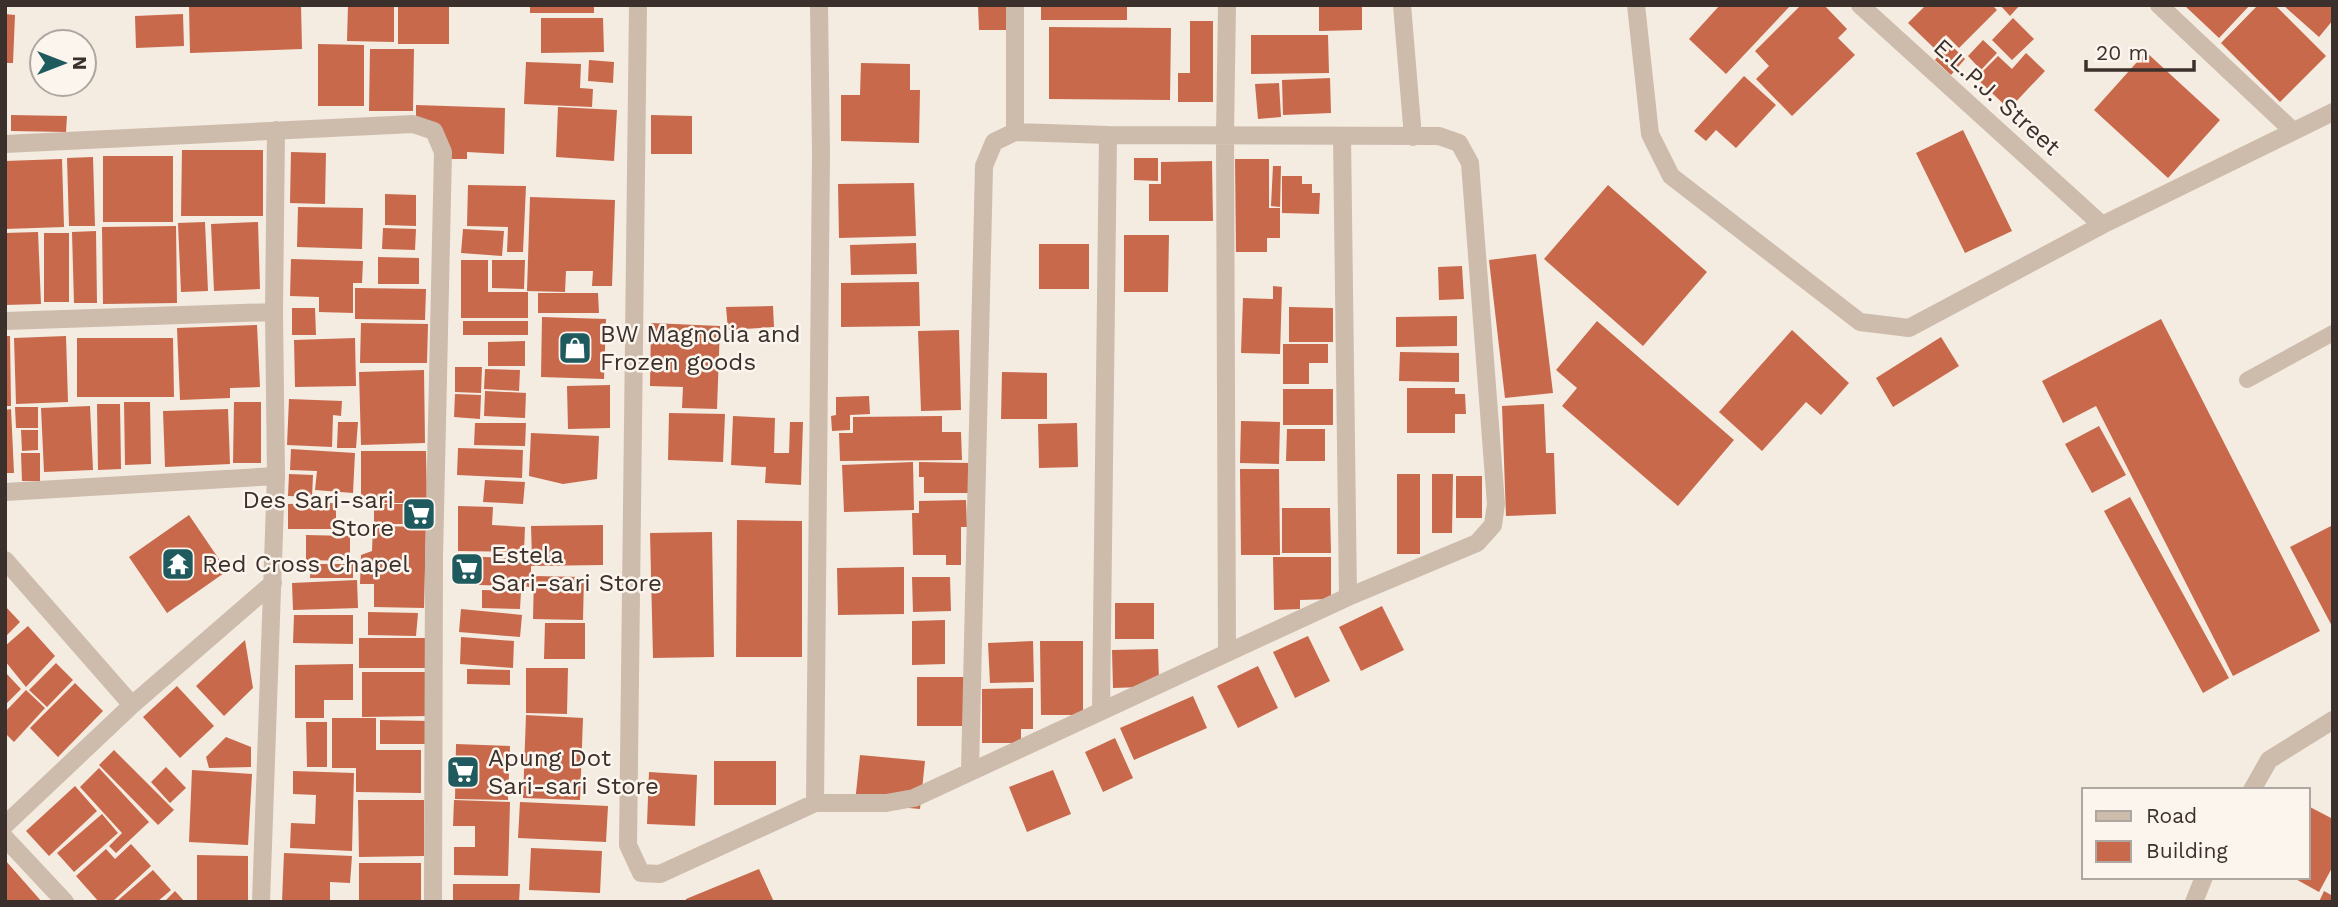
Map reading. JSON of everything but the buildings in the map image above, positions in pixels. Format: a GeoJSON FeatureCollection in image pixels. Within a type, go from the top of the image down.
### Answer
{"type":"FeatureCollection","features":[{"type":"Feature","properties":{"kind":"street"},"geometry":{"type":"LineString","coordinates":[[638,5],[628,845],[641,873],[660,874],[815,803],[886,803],[914,797],[1348,597],[1477,543],[1493,525],[1496,504],[1470,163],[1459,143],[1439,136],[1108,135],[1015,132],[994,142],[984,166],[970,771]]}},
{"type":"Feature","properties":{"kind":"street"},"geometry":{"type":"LineString","coordinates":[[815,803],[821,153],[818,5]]}},
{"type":"Feature","properties":{"kind":"street"},"geometry":{"type":"LineString","coordinates":[[1015,5],[1015,132]]}},
{"type":"Feature","properties":{"kind":"street"},"geometry":{"type":"LineString","coordinates":[[1227,5],[1227,653]]}},
{"type":"Feature","properties":{"kind":"street"},"geometry":{"type":"LineString","coordinates":[[1402,5],[1413,137]]}},
{"type":"Feature","properties":{"kind":"street"},"geometry":{"type":"LineString","coordinates":[[1636,5],[1650,134],[1671,176],[1860,322],[1909,328],[2102,225],[2333,112]]}},
{"type":"Feature","properties":{"kind":"street","name":"E.L.P.J. Street"},"geometry":{"type":"LineString","coordinates":[[1860,5],[2102,225]]}},
{"type":"Feature","properties":{"kind":"street"},"geometry":{"type":"LineString","coordinates":[[2158,5],[2293,131]]}},
{"type":"Feature","properties":{"kind":"street"},"geometry":{"type":"LineString","coordinates":[[5,145],[413,124],[434,131],[443,152],[434,557],[433,902]]}},
{"type":"Feature","properties":{"kind":"street"},"geometry":{"type":"LineString","coordinates":[[261,902],[276,477],[276,130]]}},
{"type":"Feature","properties":{"kind":"street"},"geometry":{"type":"LineString","coordinates":[[1101,709],[1108,135]]}},
{"type":"Feature","properties":{"kind":"street"},"geometry":{"type":"LineString","coordinates":[[1342,136],[1348,597]]}},
{"type":"Feature","properties":{"kind":"street"},"geometry":{"type":"LineString","coordinates":[[5,321],[274,312]]}},
{"type":"Feature","properties":{"kind":"street"},"geometry":{"type":"LineString","coordinates":[[5,492],[276,477]]}},
{"type":"Feature","properties":{"kind":"street"},"geometry":{"type":"LineString","coordinates":[[5,559],[132,705]]}},
{"type":"Feature","properties":{"kind":"street"},"geometry":{"type":"LineString","coordinates":[[5,825],[132,705],[273,583]]}},
{"type":"Feature","properties":{"kind":"street"},"geometry":{"type":"LineString","coordinates":[[2253,788],[2269,760],[2333,720]]}},
{"type":"Feature","properties":{"kind":"street"},"geometry":{"type":"LineString","coordinates":[[5,838],[65,902]]}},
{"type":"Feature","properties":{"kind":"street"},"geometry":{"type":"LineString","coordinates":[[2194,902],[2203,879]]}},
{"type":"Feature","properties":{"kind":"lane"},"geometry":{"type":"LineString","coordinates":[[2247,380],[2333,333]]}},
{"type":"Feature","properties":{"kind":"place","name":"BW Magnolia and Frozen goods"},"geometry":{"type":"Point","coordinates":[575,348]}},
{"type":"Feature","properties":{"kind":"place","name":"Des Sari-sari Store"},"geometry":{"type":"Point","coordinates":[419,514]}},
{"type":"Feature","properties":{"kind":"place","name":"Red Cross Chapel"},"geometry":{"type":"Point","coordinates":[178,564]}},
{"type":"Feature","properties":{"kind":"place","name":"Estela Sari-sari Store"},"geometry":{"type":"Point","coordinates":[467,569]}},
{"type":"Feature","properties":{"kind":"place","name":"Apung Dot Sari-sari Store"},"geometry":{"type":"Point","coordinates":[463,772]}}]}
